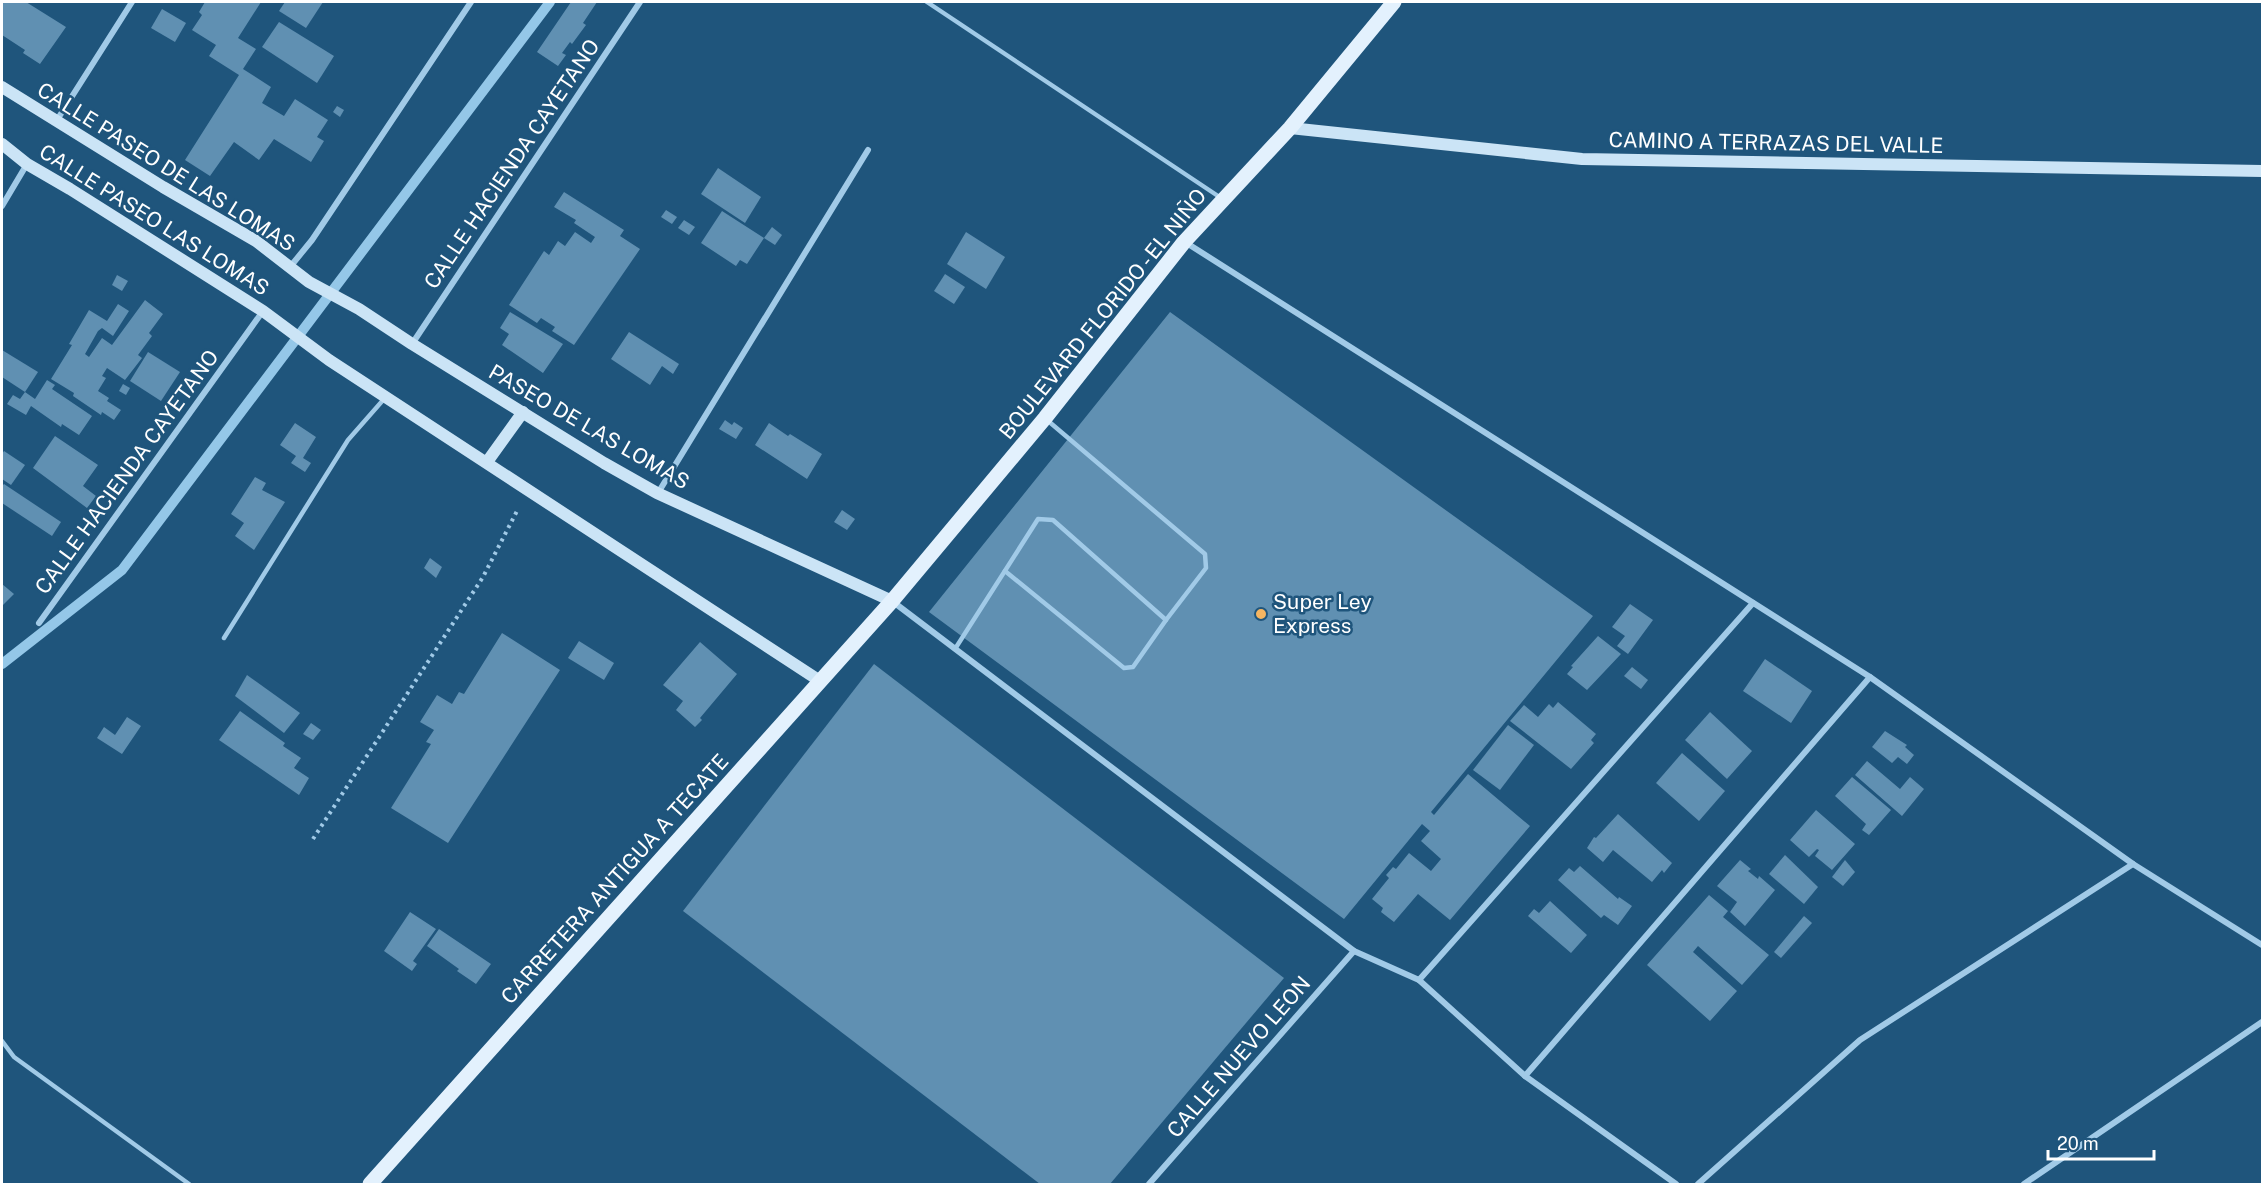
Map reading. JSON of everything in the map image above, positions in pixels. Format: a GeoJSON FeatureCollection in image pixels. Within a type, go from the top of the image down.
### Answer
{"type":"FeatureCollection","features":[{"type":"Feature","properties":{"kind":"main road","name":"BOULEVARD FLORIDO - EL NIÑO"},"geometry":{"type":"LineString","coordinates":[[892,601],[1045,418],[1184,242],[1290,128],[1394,2]]}},
{"type":"Feature","properties":{"kind":"main road","name":"CALLE PASEO DE LAS LOMAS"},"geometry":{"type":"LineString","coordinates":[[2,87],[256,242],[309,282]]}},
{"type":"Feature","properties":{"kind":"main road","name":"CAMINO A TERRAZAS DEL VALLE"},"geometry":{"type":"LineString","coordinates":[[1290,128],[1582,159],[2262,171]]}},
{"type":"Feature","properties":{"kind":"main road","name":"CALLE PASEO LAS LOMAS"},"geometry":{"type":"LineString","coordinates":[[2,144],[27,164],[263,311],[329,360],[385,397]]}},
{"type":"Feature","properties":{"kind":"main road","name":"PASEO DE LAS LOMAS"},"geometry":{"type":"LineString","coordinates":[[309,282],[359,309],[412,344],[657,493],[892,601]]}},
{"type":"Feature","properties":{"kind":"main road"},"geometry":{"type":"LineString","coordinates":[[385,397],[820,681]]}},
{"type":"Feature","properties":{"kind":"main road"},"geometry":{"type":"LineString","coordinates":[[486,462],[523,412]]}},
{"type":"Feature","properties":{"kind":"main road","name":"CARRETERA ANTIGUA A TECATE"},"geometry":{"type":"LineString","coordinates":[[370,1185],[892,601]]}},
{"type":"Feature","properties":{"kind":"street"},"geometry":{"type":"LineString","coordinates":[[57,120],[132,2]]}},
{"type":"Feature","properties":{"kind":"street"},"geometry":{"type":"LineString","coordinates":[[290,267],[312,240],[471,2]]}},
{"type":"Feature","properties":{"kind":"street","name":"CALLE HACIENDA CAYETANO"},"geometry":{"type":"LineString","coordinates":[[412,344],[640,2]]}},
{"type":"Feature","properties":{"kind":"street"},"geometry":{"type":"LineString","coordinates":[[657,493],[868,150]]}},
{"type":"Feature","properties":{"kind":"street"},"geometry":{"type":"LineString","coordinates":[[2,206],[27,164]]}},
{"type":"Feature","properties":{"kind":"street"},"geometry":{"type":"LineString","coordinates":[[1184,242],[1870,677],[2133,864],[2262,945]]}},
{"type":"Feature","properties":{"kind":"street","name":"CALLE HACIENDA CAYETANO"},"geometry":{"type":"LineString","coordinates":[[39,623],[263,311]]}},
{"type":"Feature","properties":{"kind":"street"},"geometry":{"type":"LineString","coordinates":[[892,601],[1354,951],[1419,980],[1525,1076],[1676,1185]]}},
{"type":"Feature","properties":{"kind":"street"},"geometry":{"type":"LineString","coordinates":[[1419,980],[1753,603]]}},
{"type":"Feature","properties":{"kind":"street"},"geometry":{"type":"LineString","coordinates":[[1525,1076],[1870,677]]}},
{"type":"Feature","properties":{"kind":"street"},"geometry":{"type":"LineString","coordinates":[[1698,1185],[1860,1040],[2133,864]]}},
{"type":"Feature","properties":{"kind":"street","name":"CALLE NUEVO LEON"},"geometry":{"type":"LineString","coordinates":[[1149,1185],[1354,951]]}},
{"type":"Feature","properties":{"kind":"street"},"geometry":{"type":"LineString","coordinates":[[2024,1185],[2262,1022]]}},
{"type":"Feature","properties":{"kind":"lane"},"geometry":{"type":"LineString","coordinates":[[927,2],[1224,200]]}},
{"type":"Feature","properties":{"kind":"lane"},"geometry":{"type":"LineString","coordinates":[[224,638],[348,441],[385,397]]}},
{"type":"Feature","properties":{"kind":"lane"},"geometry":{"type":"LineString","coordinates":[[1005,571],[1124,668],[1133,667],[1206,568],[1205,554],[1045,418]]}},
{"type":"Feature","properties":{"kind":"lane"},"geometry":{"type":"LineString","coordinates":[[955,650],[1038,519],[1053,520],[1166,620]]}},
{"type":"Feature","properties":{"kind":"lane"},"geometry":{"type":"LineString","coordinates":[[2,1041],[14,1057],[189,1185]]}},
{"type":"Feature","properties":{"kind":"path"},"geometry":{"type":"LineString","coordinates":[[313,839],[483,577],[527,490]]}},
{"type":"Feature","properties":{"kind":"building"},"geometry":{"type":"Polygon","coordinates":[[[2,2],[26,2],[66,27],[40,64],[23,53],[25,50],[2,35],[2,2]]]}},
{"type":"Feature","properties":{"kind":"building"},"geometry":{"type":"Polygon","coordinates":[[[205,2],[261,2],[238,38],[256,49],[243,69],[271,87],[262,103],[284,116],[295,99],[328,120],[317,137],[324,141],[311,162],[274,139],[259,160],[234,142],[210,176],[185,160],[239,75],[209,56],[216,45],[192,30],[202,15],[199,12],[205,2]]]}},
{"type":"Feature","properties":{"kind":"building"},"geometry":{"type":"Polygon","coordinates":[[[285,2],[323,2],[306,28],[279,11],[285,2]]]}},
{"type":"Feature","properties":{"kind":"building"},"geometry":{"type":"Polygon","coordinates":[[[571,2],[597,2],[583,23],[586,25],[562,53],[566,55],[558,66],[537,52],[571,2]]]}},
{"type":"Feature","properties":{"kind":"building"},"geometry":{"type":"Polygon","coordinates":[[[162,9],[186,23],[175,42],[151,28],[162,9]]]}},
{"type":"Feature","properties":{"kind":"building"},"geometry":{"type":"Polygon","coordinates":[[[279,22],[334,56],[317,83],[262,47],[279,22]]]}},
{"type":"Feature","properties":{"kind":"building"},"geometry":{"type":"Polygon","coordinates":[[[337,106],[344,110],[340,117],[333,112],[337,106]]]}},
{"type":"Feature","properties":{"kind":"building"},"geometry":{"type":"Polygon","coordinates":[[[718,168],[761,197],[745,223],[701,194],[718,168]]]}},
{"type":"Feature","properties":{"kind":"building"},"geometry":{"type":"Polygon","coordinates":[[[564,192],[624,230],[620,236],[640,249],[574,345],[552,331],[555,327],[541,318],[537,323],[509,305],[544,251],[549,255],[558,241],[565,246],[575,232],[591,243],[595,237],[574,223],[576,220],[554,207],[564,192]]]}},
{"type":"Feature","properties":{"kind":"building"},"geometry":{"type":"Polygon","coordinates":[[[666,210],[677,217],[672,224],[661,217],[666,210]]]}},
{"type":"Feature","properties":{"kind":"building"},"geometry":{"type":"Polygon","coordinates":[[[722,211],[764,238],[747,264],[740,260],[736,266],[701,243],[722,211]]]}},
{"type":"Feature","properties":{"kind":"building"},"geometry":{"type":"Polygon","coordinates":[[[684,220],[695,227],[689,235],[678,228],[684,220]]]}},
{"type":"Feature","properties":{"kind":"building"},"geometry":{"type":"Polygon","coordinates":[[[772,227],[782,235],[775,245],[764,238],[772,227]]]}},
{"type":"Feature","properties":{"kind":"building"},"geometry":{"type":"Polygon","coordinates":[[[966,232],[1005,257],[986,289],[947,264],[966,232]]]}},
{"type":"Feature","properties":{"kind":"building"},"geometry":{"type":"Polygon","coordinates":[[[945,274],[965,287],[954,304],[934,291],[945,274]]]}},
{"type":"Feature","properties":{"kind":"building"},"geometry":{"type":"Polygon","coordinates":[[[117,275],[128,281],[122,291],[112,285],[117,275]]]}},
{"type":"Feature","properties":{"kind":"building"},"geometry":{"type":"Polygon","coordinates":[[[145,300],[163,314],[149,333],[152,336],[138,355],[142,358],[125,380],[107,368],[102,376],[106,378],[98,391],[109,398],[107,401],[121,410],[114,420],[102,412],[101,415],[73,396],[74,393],[51,379],[72,345],[69,344],[89,310],[107,321],[118,304],[129,311],[113,336],[102,328],[98,331],[85,354],[89,357],[102,338],[112,345],[145,300]]]}},
{"type":"Feature","properties":{"kind":"building"},"geometry":{"type":"Polygon","coordinates":[[[510,312],[563,344],[543,373],[502,345],[509,334],[500,328],[510,312]]]}},
{"type":"Feature","properties":{"kind":"building","name":"Super Ley Express"},"geometry":{"type":"Polygon","coordinates":[[[1170,312],[1593,616],[1431,812],[1434,815],[1468,774],[1530,826],[1450,920],[1418,894],[1394,922],[1381,912],[1383,908],[1372,899],[1389,878],[1386,875],[1393,867],[1396,869],[1409,853],[1431,871],[1441,859],[1421,841],[1430,831],[1422,824],[1344,919],[929,612],[1170,312]]]}},
{"type":"Feature","properties":{"kind":"building"},"geometry":{"type":"Polygon","coordinates":[[[629,332],[679,364],[673,374],[662,366],[650,385],[611,359],[629,332]]]}},
{"type":"Feature","properties":{"kind":"building"},"geometry":{"type":"Polygon","coordinates":[[[2,350],[38,372],[25,392],[2,377],[2,350]]]}},
{"type":"Feature","properties":{"kind":"building"},"geometry":{"type":"Polygon","coordinates":[[[148,352],[180,372],[161,401],[130,381],[148,352]]]}},
{"type":"Feature","properties":{"kind":"building"},"geometry":{"type":"Polygon","coordinates":[[[47,380],[55,385],[52,389],[92,416],[79,435],[62,424],[61,427],[31,406],[26,415],[7,404],[13,395],[20,399],[25,392],[35,399],[47,380]]]}},
{"type":"Feature","properties":{"kind":"building"},"geometry":{"type":"Polygon","coordinates":[[[123,384],[130,388],[126,395],[119,391],[123,384]]]}},
{"type":"Feature","properties":{"kind":"building"},"geometry":{"type":"Polygon","coordinates":[[[725,420],[732,425],[734,422],[743,428],[736,439],[719,429],[725,420]]]}},
{"type":"Feature","properties":{"kind":"building"},"geometry":{"type":"Polygon","coordinates":[[[295,423],[316,437],[303,458],[311,463],[305,472],[291,463],[296,456],[280,445],[295,423]]]}},
{"type":"Feature","properties":{"kind":"building"},"geometry":{"type":"Polygon","coordinates":[[[769,423],[822,454],[807,479],[755,445],[769,423]]]}},
{"type":"Feature","properties":{"kind":"building"},"geometry":{"type":"Polygon","coordinates":[[[55,436],[98,465],[83,486],[96,496],[87,508],[33,468],[55,436]]]}},
{"type":"Feature","properties":{"kind":"building"},"geometry":{"type":"Polygon","coordinates":[[[4,451],[25,465],[11,485],[2,479],[4,451]]]}},
{"type":"Feature","properties":{"kind":"building"},"geometry":{"type":"Polygon","coordinates":[[[255,477],[266,483],[262,490],[285,502],[254,550],[235,536],[244,523],[231,514],[255,477]]]}},
{"type":"Feature","properties":{"kind":"building"},"geometry":{"type":"Polygon","coordinates":[[[4,484],[61,522],[52,536],[2,503],[4,484]]]}},
{"type":"Feature","properties":{"kind":"building"},"geometry":{"type":"Polygon","coordinates":[[[842,510],[855,519],[847,530],[834,522],[842,510]]]}},
{"type":"Feature","properties":{"kind":"building"},"geometry":{"type":"Polygon","coordinates":[[[430,558],[442,567],[436,578],[424,568],[430,558]]]}},
{"type":"Feature","properties":{"kind":"building"},"geometry":{"type":"Polygon","coordinates":[[[2,584],[14,594],[2,606],[2,584]]]}},
{"type":"Feature","properties":{"kind":"building"},"geometry":{"type":"Polygon","coordinates":[[[1630,604],[1653,620],[1628,654],[1617,646],[1625,636],[1612,627],[1630,604]]]}},
{"type":"Feature","properties":{"kind":"building"},"geometry":{"type":"Polygon","coordinates":[[[502,633],[560,670],[448,843],[391,808],[431,744],[426,742],[434,730],[420,722],[437,695],[452,704],[459,692],[464,694],[502,633]]]}},
{"type":"Feature","properties":{"kind":"building"},"geometry":{"type":"Polygon","coordinates":[[[1598,636],[1621,654],[1587,690],[1567,674],[1573,667],[1571,666],[1598,636]]]}},
{"type":"Feature","properties":{"kind":"building"},"geometry":{"type":"Polygon","coordinates":[[[579,641],[614,663],[604,680],[568,658],[579,641]]]}},
{"type":"Feature","properties":{"kind":"building"},"geometry":{"type":"Polygon","coordinates":[[[700,642],[737,674],[695,727],[676,710],[683,701],[663,685],[700,642]]]}},
{"type":"Feature","properties":{"kind":"building"},"geometry":{"type":"Polygon","coordinates":[[[1765,659],[1812,691],[1791,723],[1743,691],[1765,659]]]}},
{"type":"Feature","properties":{"kind":"building"},"geometry":{"type":"Polygon","coordinates":[[[874,664],[1284,978],[1110,1184],[1040,1184],[683,911],[874,664]]]}},
{"type":"Feature","properties":{"kind":"building"},"geometry":{"type":"Polygon","coordinates":[[[1632,667],[1648,680],[1641,689],[1624,676],[1632,667]]]}},
{"type":"Feature","properties":{"kind":"building"},"geometry":{"type":"Polygon","coordinates":[[[247,675],[300,713],[284,733],[235,696],[247,675]]]}},
{"type":"Feature","properties":{"kind":"building"},"geometry":{"type":"Polygon","coordinates":[[[1558,702],[1596,734],[1591,740],[1594,743],[1571,769],[1510,721],[1524,705],[1538,717],[1549,704],[1553,708],[1558,702]]]}},
{"type":"Feature","properties":{"kind":"building"},"geometry":{"type":"Polygon","coordinates":[[[240,711],[285,743],[283,746],[301,758],[294,768],[309,778],[299,795],[219,740],[240,711]]]}},
{"type":"Feature","properties":{"kind":"building"},"geometry":{"type":"Polygon","coordinates":[[[1710,712],[1752,751],[1727,779],[1685,740],[1710,712]]]}},
{"type":"Feature","properties":{"kind":"building"},"geometry":{"type":"Polygon","coordinates":[[[127,717],[141,726],[122,754],[97,738],[104,727],[115,735],[127,717]]]}},
{"type":"Feature","properties":{"kind":"building"},"geometry":{"type":"Polygon","coordinates":[[[311,723],[321,730],[313,740],[303,734],[311,723]]]}},
{"type":"Feature","properties":{"kind":"building"},"geometry":{"type":"Polygon","coordinates":[[[1508,725],[1534,745],[1500,790],[1473,770],[1508,725]]]}},
{"type":"Feature","properties":{"kind":"building"},"geometry":{"type":"Polygon","coordinates":[[[1885,731],[1907,745],[1905,747],[1914,755],[1907,764],[1898,757],[1892,763],[1872,747],[1885,731]]]}},
{"type":"Feature","properties":{"kind":"building"},"geometry":{"type":"Polygon","coordinates":[[[1682,753],[1725,791],[1699,821],[1656,783],[1682,753]]]}},
{"type":"Feature","properties":{"kind":"building"},"geometry":{"type":"Polygon","coordinates":[[[1867,761],[1900,789],[1910,777],[1924,789],[1902,816],[1855,775],[1867,761]]]}},
{"type":"Feature","properties":{"kind":"building"},"geometry":{"type":"Polygon","coordinates":[[[1852,777],[1891,810],[1869,835],[1862,830],[1866,824],[1835,796],[1852,777]]]}},
{"type":"Feature","properties":{"kind":"building"},"geometry":{"type":"Polygon","coordinates":[[[1816,810],[1855,844],[1832,870],[1815,856],[1819,850],[1817,849],[1809,857],[1790,840],[1816,810]]]}},
{"type":"Feature","properties":{"kind":"building"},"geometry":{"type":"Polygon","coordinates":[[[1618,814],[1672,863],[1664,873],[1662,870],[1652,882],[1613,850],[1603,862],[1587,848],[1594,837],[1596,838],[1618,814]]]}},
{"type":"Feature","properties":{"kind":"building"},"geometry":{"type":"Polygon","coordinates":[[[1785,855],[1818,887],[1804,904],[1769,874],[1785,855]]]}},
{"type":"Feature","properties":{"kind":"building"},"geometry":{"type":"Polygon","coordinates":[[[1740,860],[1751,869],[1748,871],[1758,879],[1759,876],[1775,890],[1745,926],[1730,912],[1737,902],[1717,886],[1740,860]]]}},
{"type":"Feature","properties":{"kind":"building"},"geometry":{"type":"Polygon","coordinates":[[[1845,860],[1855,872],[1843,886],[1832,877],[1845,860]]]}},
{"type":"Feature","properties":{"kind":"building"},"geometry":{"type":"Polygon","coordinates":[[[1580,866],[1618,899],[1619,897],[1632,906],[1618,925],[1604,915],[1601,918],[1558,880],[1569,868],[1574,872],[1580,866]]]}},
{"type":"Feature","properties":{"kind":"building"},"geometry":{"type":"Polygon","coordinates":[[[1709,895],[1728,911],[1723,917],[1769,955],[1742,985],[1698,946],[1693,952],[1737,991],[1710,1021],[1647,965],[1709,895]]]}},
{"type":"Feature","properties":{"kind":"building"},"geometry":{"type":"Polygon","coordinates":[[[1550,901],[1587,935],[1571,953],[1528,916],[1534,909],[1539,913],[1550,901]]]}},
{"type":"Feature","properties":{"kind":"building"},"geometry":{"type":"Polygon","coordinates":[[[410,912],[436,929],[413,961],[417,964],[412,971],[384,951],[410,912]]]}},
{"type":"Feature","properties":{"kind":"building"},"geometry":{"type":"Polygon","coordinates":[[[1804,916],[1812,923],[1781,958],[1774,952],[1804,916]]]}},
{"type":"Feature","properties":{"kind":"building"},"geometry":{"type":"Polygon","coordinates":[[[439,929],[491,964],[476,984],[427,946],[439,929]]]}},
{"type":"Feature","properties":{"kind":"waterway"},"geometry":{"type":"LineString","coordinates":[[2,664],[122,570],[550,2]]}},
{"type":"Feature","properties":{"kind":"place","name":"Super Ley Express"},"geometry":{"type":"Point","coordinates":[1261,614]}}]}
